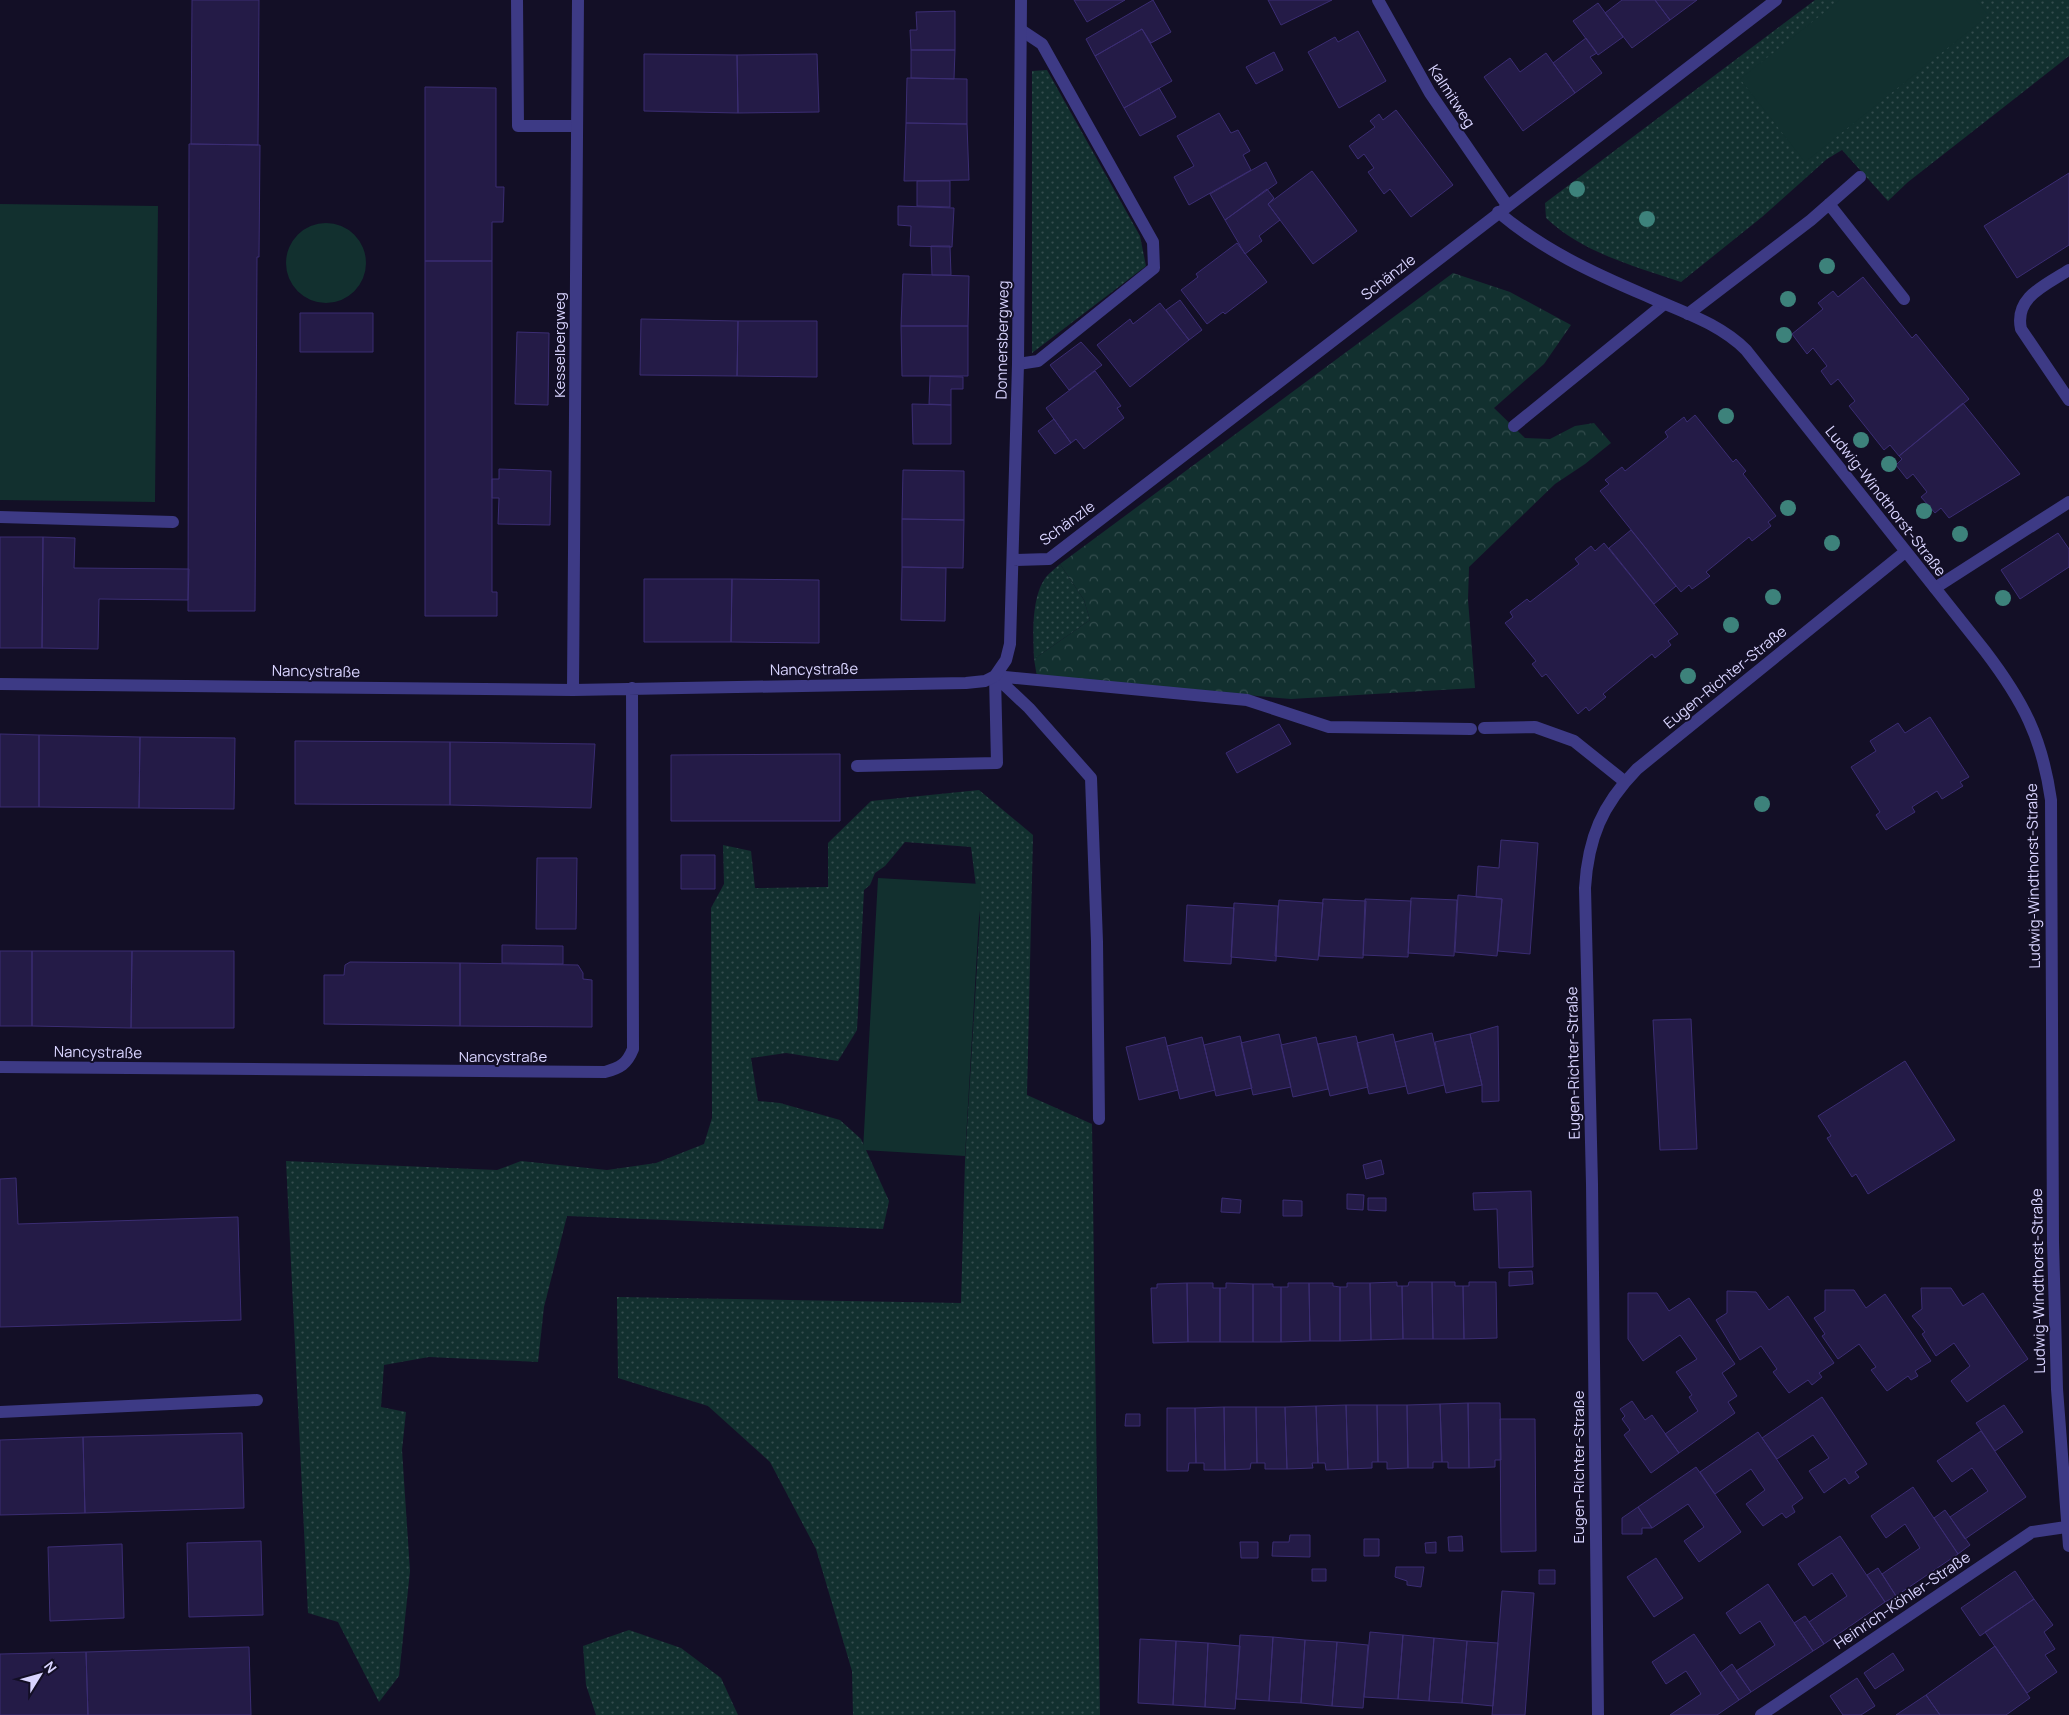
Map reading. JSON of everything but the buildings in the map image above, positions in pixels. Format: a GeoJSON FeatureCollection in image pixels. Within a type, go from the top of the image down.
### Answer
{"type":"FeatureCollection","features":[{"type":"Feature","properties":{"kind":"street"},"geometry":{"type":"LineString","coordinates":[[517,0],[518,126],[577,126]]}},
{"type":"Feature","properties":{"kind":"street","name":"Kesselbergweg"},"geometry":{"type":"LineString","coordinates":[[573,690],[578,0]]}},
{"type":"Feature","properties":{"kind":"street","name":"Donnersbergweg"},"geometry":{"type":"LineString","coordinates":[[996,676],[1006,660],[1010,644],[1018,364],[1021,0]]}},
{"type":"Feature","properties":{"kind":"street","name":"Kalmitweg"},"geometry":{"type":"LineString","coordinates":[[1378,0],[1430,93],[1503,208]]}},
{"type":"Feature","properties":{"kind":"street","name":"Schänzle"},"geometry":{"type":"LineString","coordinates":[[1013,560],[1049,559],[1503,208],[1776,0]]}},
{"type":"Feature","properties":{"kind":"street"},"geometry":{"type":"LineString","coordinates":[[1018,364],[1038,361],[1154,268],[1153,242],[1042,44],[1021,30]]}},
{"type":"Feature","properties":{"kind":"street"},"geometry":{"type":"LineString","coordinates":[[1688,314],[1829,204],[1860,176]]}},
{"type":"Feature","properties":{"kind":"street"},"geometry":{"type":"LineString","coordinates":[[1829,204],[1904,299]]}},
{"type":"Feature","properties":{"kind":"street","name":"Ludwig-Windthorst-Straße"},"geometry":{"type":"LineString","coordinates":[[1503,208],[1524,233],[1580,267],[1720,328],[1746,350],[2012,686],[2025,709],[2036,736],[2048,781],[2052,839],[2053,1242],[2057,1389],[2069,1546]]}},
{"type":"Feature","properties":{"kind":"street"},"geometry":{"type":"LineString","coordinates":[[2069,270],[2035,292],[2025,303],[2018,316],[2021,329],[2069,400]]}},
{"type":"Feature","properties":{"kind":"street"},"geometry":{"type":"LineString","coordinates":[[1514,426],[1664,304]]}},
{"type":"Feature","properties":{"kind":"street"},"geometry":{"type":"LineString","coordinates":[[1935,588],[2069,502]]}},
{"type":"Feature","properties":{"kind":"street"},"geometry":{"type":"LineString","coordinates":[[0,517],[173,522]]}},
{"type":"Feature","properties":{"kind":"street","name":"Eugen-Richter-Straße"},"geometry":{"type":"LineString","coordinates":[[1598,1715],[1592,1174],[1585,888],[1588,860],[1596,829],[1604,809],[1624,781],[1905,552]]}},
{"type":"Feature","properties":{"kind":"street"},"geometry":{"type":"LineString","coordinates":[[996,676],[1247,700],[1329,728],[1535,727],[1574,741],[1624,781]]}},
{"type":"Feature","properties":{"kind":"street"},"geometry":{"type":"LineString","coordinates":[[857,766],[997,763],[996,676]]}},
{"type":"Feature","properties":{"kind":"street"},"geometry":{"type":"LineString","coordinates":[[996,676],[1029,708],[1090,778],[1097,942],[1099,1119]]}},
{"type":"Feature","properties":{"kind":"street","name":"Nancystraße"},"geometry":{"type":"LineString","coordinates":[[0,684],[573,690],[966,683],[985,681],[996,676]]}},
{"type":"Feature","properties":{"kind":"street","name":"Nancystraße"},"geometry":{"type":"LineString","coordinates":[[0,1067],[605,1072],[623,1066],[629,1060],[633,1049],[632,688]]}},
{"type":"Feature","properties":{"kind":"street"},"geometry":{"type":"LineString","coordinates":[[0,1412],[257,1400]]}},
{"type":"Feature","properties":{"kind":"street","name":"Heinrich-Köhler-Straße"},"geometry":{"type":"LineString","coordinates":[[1760,1715],[2032,1532],[2066,1526]]}},
{"type":"Feature","properties":{"kind":"green space"},"geometry":{"type":"Polygon","coordinates":[[[1815,0],[2069,0],[2069,56],[1908,182],[1888,201],[1842,150],[1827,159],[1762,217],[1681,282],[1627,264],[1576,241],[1546,218],[1545,203],[1815,0]]]}},
{"type":"Feature","properties":{"kind":"green space"},"geometry":{"type":"Polygon","coordinates":[[[1840,0],[1976,0],[1988,15],[1999,7],[1805,162],[1740,79],[1840,0]]]}},
{"type":"Feature","properties":{"kind":"green space"},"geometry":{"type":"Polygon","coordinates":[[[1047,70],[1140,236],[1146,266],[1032,353],[1032,71],[1047,70]]]}},
{"type":"Feature","properties":{"kind":"green space"},"geometry":{"type":"Polygon","coordinates":[[[0,204],[158,206],[155,502],[0,500],[0,204]]]}},
{"type":"Feature","properties":{"kind":"green space"},"geometry":{"type":"Polygon","coordinates":[[[326,223],[341,226],[354,235],[363,248],[366,263],[363,278],[354,291],[341,300],[326,303],[311,300],[298,291],[289,278],[286,263],[289,248],[298,235],[311,226],[326,223]]]}},
{"type":"Feature","properties":{"kind":"green space"},"geometry":{"type":"Polygon","coordinates":[[[1453,273],[1510,292],[1571,325],[1544,364],[1494,408],[1525,438],[1550,439],[1575,426],[1594,423],[1611,443],[1585,464],[1555,484],[1469,567],[1468,600],[1475,688],[1291,699],[1037,677],[1034,659],[1090,620],[1084,600],[1060,564],[1453,273]]]}},
{"type":"Feature","properties":{"kind":"green space"},"geometry":{"type":"Polygon","coordinates":[[[1060,564],[1084,600],[1090,620],[1034,659],[1034,617],[1038,595],[1046,577],[1060,564]]]}},
{"type":"Feature","properties":{"kind":"green space"},"geometry":{"type":"Polygon","coordinates":[[[979,790],[1033,835],[1027,1095],[1092,1124],[1100,1715],[853,1715],[852,1671],[816,1549],[770,1462],[708,1406],[618,1378],[617,1297],[961,1303],[965,1160],[980,918],[971,847],[905,842],[885,866],[875,873],[870,885],[864,890],[857,1030],[838,1061],[786,1053],[751,1058],[758,1101],[780,1103],[840,1120],[861,1139],[889,1201],[883,1229],[567,1216],[544,1307],[538,1362],[429,1357],[384,1365],[381,1407],[406,1412],[402,1450],[410,1571],[399,1676],[379,1702],[338,1622],[308,1613],[286,1161],[497,1170],[521,1161],[607,1170],[656,1163],[704,1144],[712,1118],[711,908],[724,884],[723,845],[751,851],[755,888],[828,887],[828,843],[871,801],[979,790]]]}},
{"type":"Feature","properties":{"kind":"green space"},"geometry":{"type":"Polygon","coordinates":[[[878,878],[981,884],[965,1156],[863,1150],[878,878]]]}},
{"type":"Feature","properties":{"kind":"green space"},"geometry":{"type":"Polygon","coordinates":[[[629,1630],[681,1648],[721,1678],[738,1715],[596,1715],[586,1685],[583,1646],[629,1630]]]}}]}
